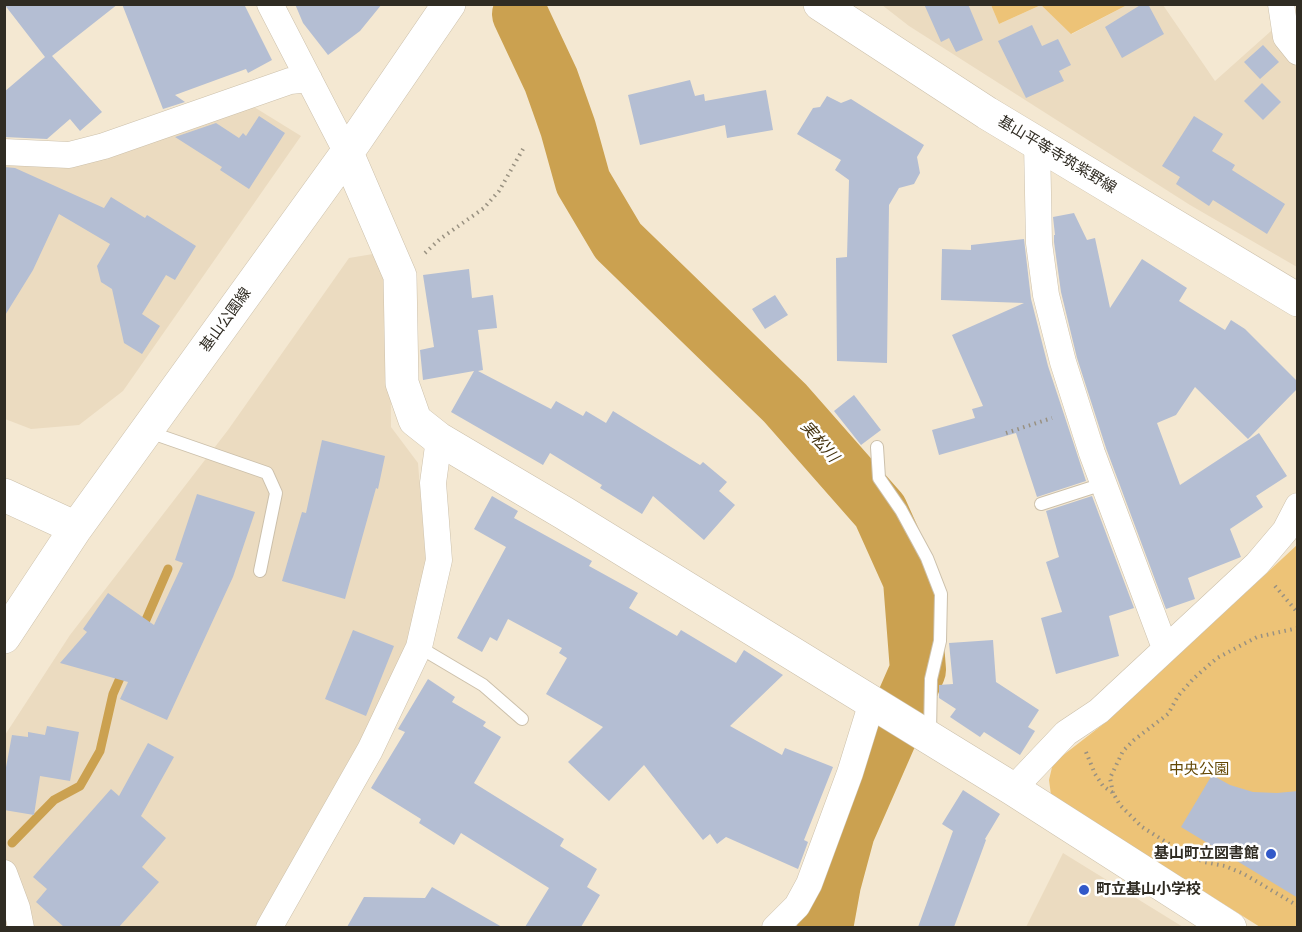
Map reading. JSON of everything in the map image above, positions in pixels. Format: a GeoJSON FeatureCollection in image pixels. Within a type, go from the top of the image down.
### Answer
{"type":"FeatureCollection","features":[{"type":"Feature","properties":{"kind":"main road","name":"基山公園線"},"geometry":{"type":"LineString","coordinates":[[4,637],[76,528],[347,153],[449,4]]}},
{"type":"Feature","properties":{"kind":"main road","name":"基山平等寺筑紫野線"},"geometry":{"type":"LineString","coordinates":[[820,4],[987,113],[1298,300]]}},
{"type":"Feature","properties":{"kind":"main road"},"geometry":{"type":"LineString","coordinates":[[347,153],[400,276],[402,383],[415,420],[439,439],[930,737],[1230,927]]}},
{"type":"Feature","properties":{"kind":"main road"},"geometry":{"type":"LineString","coordinates":[[4,495],[76,528]]}},
{"type":"Feature","properties":{"kind":"street"},"geometry":{"type":"LineString","coordinates":[[270,4],[347,153]]}},
{"type":"Feature","properties":{"kind":"street"},"geometry":{"type":"LineString","coordinates":[[1281,4],[1286,37],[1298,52]]}},
{"type":"Feature","properties":{"kind":"street"},"geometry":{"type":"LineString","coordinates":[[4,152],[69,154],[104,146],[290,81],[309,79]]}},
{"type":"Feature","properties":{"kind":"street"},"geometry":{"type":"LineString","coordinates":[[1037,143],[1039,243],[1046,295],[1078,410],[1103,484],[1165,648]]}},
{"type":"Feature","properties":{"kind":"street"},"geometry":{"type":"LineString","coordinates":[[269,927],[370,750],[419,647],[440,560],[433,483],[439,439]]}},
{"type":"Feature","properties":{"kind":"street"},"geometry":{"type":"LineString","coordinates":[[1013,789],[1066,733],[1100,711],[1257,564],[1285,531],[1298,506]]}},
{"type":"Feature","properties":{"kind":"street"},"geometry":{"type":"LineString","coordinates":[[775,927],[797,906],[809,884],[850,772],[872,702]]}},
{"type":"Feature","properties":{"kind":"street"},"geometry":{"type":"LineString","coordinates":[[4,873],[18,908],[21,927]]}},
{"type":"Feature","properties":{"kind":"lane"},"geometry":{"type":"LineString","coordinates":[[146,431],[267,473],[276,493],[260,572]]}},
{"type":"Feature","properties":{"kind":"lane"},"geometry":{"type":"LineString","coordinates":[[877,447],[879,478],[927,558],[941,594],[940,641],[931,679],[930,737]]}},
{"type":"Feature","properties":{"kind":"lane"},"geometry":{"type":"LineString","coordinates":[[1041,504],[1103,484]]}},
{"type":"Feature","properties":{"kind":"lane"},"geometry":{"type":"LineString","coordinates":[[419,647],[483,686],[522,719]]}},
{"type":"Feature","properties":{"kind":"path"},"geometry":{"type":"LineString","coordinates":[[400,276],[440,239],[484,208],[500,191],[523,149]]}},
{"type":"Feature","properties":{"kind":"path"},"geometry":{"type":"LineString","coordinates":[[1006,434],[1078,410]]}},
{"type":"Feature","properties":{"kind":"path"},"geometry":{"type":"LineString","coordinates":[[1257,564],[1298,613]]}},
{"type":"Feature","properties":{"kind":"path"},"geometry":{"type":"LineString","coordinates":[[1113,793],[1110,778],[1123,751],[1168,714],[1178,696],[1194,678],[1217,658],[1257,637],[1298,628]]}},
{"type":"Feature","properties":{"kind":"path"},"geometry":{"type":"LineString","coordinates":[[1066,733],[1080,743],[1099,780],[1142,827],[1182,852],[1204,862],[1225,866],[1244,874],[1298,906]]}},
{"type":"Feature","properties":{"kind":"shaded area"},"geometry":{"type":"Polygon","coordinates":[[[882,5],[991,5],[999,24],[1041,5],[1072,34],[1127,5],[1163,5],[1215,81],[1271,31],[1297,68],[1297,267],[1190,205],[909,26],[882,5]]]}},
{"type":"Feature","properties":{"kind":"shaded area"},"geometry":{"type":"Polygon","coordinates":[[[254,107],[301,136],[123,391],[79,425],[31,429],[5,419],[5,166],[66,162],[254,107]]]}},
{"type":"Feature","properties":{"kind":"shaded area"},"geometry":{"type":"Polygon","coordinates":[[[379,253],[390,280],[391,427],[418,463],[426,563],[413,637],[361,739],[255,927],[27,927],[5,914],[5,735],[70,635],[228,430],[349,258],[379,253]]]}},
{"type":"Feature","properties":{"kind":"shaded area","name":"町立基山小学校"},"geometry":{"type":"Polygon","coordinates":[[[1063,853],[1183,927],[1026,927],[1063,853]]]}},
{"type":"Feature","properties":{"kind":"green space"},"geometry":{"type":"Polygon","coordinates":[[[991,5],[1041,5],[999,24],[991,5]]]}},
{"type":"Feature","properties":{"kind":"green space"},"geometry":{"type":"Polygon","coordinates":[[[1041,5],[1127,5],[1071,34],[1041,5]]]}},
{"type":"Feature","properties":{"kind":"green space","name":"中央公園"},"geometry":{"type":"Polygon","coordinates":[[[1297,545],[1297,927],[1260,927],[1051,795],[1049,780],[1053,763],[1106,722],[1297,545]]]}},
{"type":"Feature","properties":{"kind":"building"},"geometry":{"type":"Polygon","coordinates":[[[4,4],[118,4],[52,56],[102,112],[80,131],[70,119],[47,139],[4,137],[4,92],[45,57],[4,4]]]}},
{"type":"Feature","properties":{"kind":"building"},"geometry":{"type":"Polygon","coordinates":[[[122,4],[244,4],[272,60],[248,73],[246,69],[175,95],[185,102],[163,109],[122,4]]]}},
{"type":"Feature","properties":{"kind":"building"},"geometry":{"type":"Polygon","coordinates":[[[295,4],[382,4],[360,31],[328,55],[303,23],[295,4]]]}},
{"type":"Feature","properties":{"kind":"building"},"geometry":{"type":"Polygon","coordinates":[[[924,4],[968,4],[983,40],[956,52],[949,38],[941,42],[924,4]]]}},
{"type":"Feature","properties":{"kind":"building"},"geometry":{"type":"Polygon","coordinates":[[[1142,4],[1148,4],[1164,34],[1122,58],[1105,27],[1142,4]]]}},
{"type":"Feature","properties":{"kind":"building"},"geometry":{"type":"Polygon","coordinates":[[[1032,25],[1042,46],[1058,39],[1071,65],[1059,71],[1064,81],[1026,98],[998,41],[1032,25]]]}},
{"type":"Feature","properties":{"kind":"building"},"geometry":{"type":"Polygon","coordinates":[[[1263,45],[1279,62],[1260,79],[1244,62],[1263,45]]]}},
{"type":"Feature","properties":{"kind":"building"},"geometry":{"type":"Polygon","coordinates":[[[690,80],[695,96],[704,94],[705,101],[766,90],[773,130],[727,138],[725,125],[640,145],[628,95],[690,80]]]}},
{"type":"Feature","properties":{"kind":"building"},"geometry":{"type":"Polygon","coordinates":[[[1262,83],[1281,102],[1263,120],[1244,101],[1262,83]]]}},
{"type":"Feature","properties":{"kind":"building"},"geometry":{"type":"Polygon","coordinates":[[[827,96],[841,103],[851,99],[924,145],[917,157],[920,173],[914,184],[899,188],[889,205],[887,363],[837,361],[836,258],[847,257],[849,180],[835,170],[841,160],[797,134],[813,108],[820,107],[827,96]]]}},
{"type":"Feature","properties":{"kind":"building"},"geometry":{"type":"Polygon","coordinates":[[[259,116],[285,133],[249,189],[220,170],[222,167],[175,137],[216,123],[239,138],[243,133],[246,136],[259,116]]]}},
{"type":"Feature","properties":{"kind":"building"},"geometry":{"type":"Polygon","coordinates":[[[1194,116],[1223,134],[1212,151],[1235,165],[1232,170],[1285,204],[1267,234],[1213,200],[1209,206],[1176,184],[1180,177],[1162,166],[1194,116]]]}},
{"type":"Feature","properties":{"kind":"building"},"geometry":{"type":"Polygon","coordinates":[[[4,167],[15,168],[104,208],[111,197],[145,218],[147,215],[196,246],[175,280],[166,275],[142,314],[160,326],[142,354],[124,343],[112,289],[101,282],[97,266],[110,244],[59,214],[33,270],[4,317],[4,167]]]}},
{"type":"Feature","properties":{"kind":"building"},"geometry":{"type":"Polygon","coordinates":[[[1074,213],[1087,240],[1095,238],[1110,308],[1142,259],[1187,288],[1179,301],[1225,330],[1231,320],[1245,329],[1298,382],[1298,388],[1248,439],[1195,387],[1176,415],[1157,423],[1180,485],[1259,433],[1287,476],[1256,496],[1263,507],[1230,529],[1241,557],[1188,578],[1195,599],[1166,609],[1106,448],[1077,358],[1061,292],[1053,217],[1074,213]]]}},
{"type":"Feature","properties":{"kind":"building"},"geometry":{"type":"Polygon","coordinates":[[[1024,239],[1031,299],[1048,366],[1086,481],[1037,497],[1016,433],[939,455],[932,430],[975,418],[972,409],[983,406],[952,335],[1024,303],[941,300],[942,249],[971,250],[971,245],[1024,239]]]}},
{"type":"Feature","properties":{"kind":"building"},"geometry":{"type":"Polygon","coordinates":[[[469,269],[472,298],[493,295],[497,328],[478,330],[483,370],[478,371],[551,409],[556,401],[583,416],[586,411],[606,423],[613,411],[700,465],[703,462],[727,482],[719,491],[735,505],[704,540],[653,496],[642,514],[600,488],[602,485],[550,453],[543,465],[451,412],[474,371],[423,380],[420,350],[434,347],[423,275],[469,269]]]}},
{"type":"Feature","properties":{"kind":"building"},"geometry":{"type":"Polygon","coordinates":[[[775,295],[788,315],[765,329],[752,309],[775,295]]]}},
{"type":"Feature","properties":{"kind":"building"},"geometry":{"type":"Polygon","coordinates":[[[854,395],[881,430],[861,445],[834,411],[854,395]]]}},
{"type":"Feature","properties":{"kind":"building"},"geometry":{"type":"Polygon","coordinates":[[[322,440],[385,456],[378,489],[376,488],[345,599],[282,581],[302,512],[306,513],[322,440]]]}},
{"type":"Feature","properties":{"kind":"building"},"geometry":{"type":"Polygon","coordinates":[[[197,494],[255,512],[233,577],[167,720],[120,699],[128,682],[60,663],[87,632],[83,629],[108,593],[154,625],[183,563],[175,560],[197,494]]]}},
{"type":"Feature","properties":{"kind":"building"},"geometry":{"type":"Polygon","coordinates":[[[492,496],[518,511],[514,518],[592,561],[589,566],[638,593],[629,608],[677,636],[681,630],[736,663],[744,650],[783,675],[730,726],[782,755],[785,748],[833,767],[804,840],[808,842],[798,869],[726,837],[717,844],[710,834],[703,840],[644,765],[609,801],[568,762],[603,727],[546,694],[567,658],[559,653],[562,648],[508,619],[497,641],[490,637],[482,652],[457,638],[506,547],[474,529],[492,496]]]}},
{"type":"Feature","properties":{"kind":"building"},"geometry":{"type":"Polygon","coordinates":[[[1092,496],[1134,608],[1109,616],[1119,656],[1056,674],[1041,618],[1062,612],[1046,562],[1059,557],[1046,511],[1092,496]]]}},
{"type":"Feature","properties":{"kind":"building"},"geometry":{"type":"Polygon","coordinates":[[[353,630],[394,646],[366,716],[325,699],[353,630]]]}},
{"type":"Feature","properties":{"kind":"building"},"geometry":{"type":"Polygon","coordinates":[[[993,640],[996,682],[1039,710],[1028,727],[1035,731],[1020,755],[984,732],[980,737],[950,717],[956,709],[939,698],[939,685],[953,684],[949,643],[993,640]]]}},
{"type":"Feature","properties":{"kind":"building"},"geometry":{"type":"Polygon","coordinates":[[[428,679],[455,697],[452,702],[486,722],[483,726],[501,737],[474,783],[564,839],[560,846],[597,869],[587,887],[600,895],[581,927],[525,927],[549,888],[461,833],[454,845],[419,823],[421,819],[371,788],[405,732],[398,729],[428,679]]]}},
{"type":"Feature","properties":{"kind":"building"},"geometry":{"type":"Polygon","coordinates":[[[47,726],[79,732],[70,781],[40,776],[34,815],[4,810],[4,778],[12,735],[28,737],[28,732],[45,735],[47,726]]]}},
{"type":"Feature","properties":{"kind":"building"},"geometry":{"type":"Polygon","coordinates":[[[148,743],[174,757],[141,816],[166,838],[142,867],[159,882],[119,927],[64,927],[36,902],[47,889],[33,877],[111,789],[119,796],[148,743]]]}},
{"type":"Feature","properties":{"kind":"building","name":"基山町立図書館"},"geometry":{"type":"Polygon","coordinates":[[[1212,775],[1230,785],[1253,792],[1298,791],[1298,898],[1181,827],[1212,775]]]}},
{"type":"Feature","properties":{"kind":"building"},"geometry":{"type":"Polygon","coordinates":[[[963,790],[1000,814],[985,839],[954,927],[918,927],[953,831],[942,824],[963,790]]]}},
{"type":"Feature","properties":{"kind":"building"},"geometry":{"type":"Polygon","coordinates":[[[432,887],[502,927],[347,927],[364,897],[425,898],[432,887]]]}},
{"type":"Feature","properties":{"kind":"waterway","name":"実松川"},"geometry":{"type":"LineString","coordinates":[[520,14],[551,80],[568,128],[583,182],[618,241],[785,403],[880,511],[911,580],[918,670],[847,832],[833,884],[825,928]]}},
{"type":"Feature","properties":{"kind":"waterway"},"geometry":{"type":"LineString","coordinates":[[142,629],[168,569]]}},
{"type":"Feature","properties":{"kind":"waterway"},"geometry":{"type":"LineString","coordinates":[[12,843],[54,800],[80,786],[100,751],[113,694],[124,669]]}},
{"type":"Feature","properties":{"kind":"place","name":"基山町立図書館"},"geometry":{"type":"Point","coordinates":[1271,854]}},
{"type":"Feature","properties":{"kind":"place","name":"町立基山小学校"},"geometry":{"type":"Point","coordinates":[1084,890]}}]}
